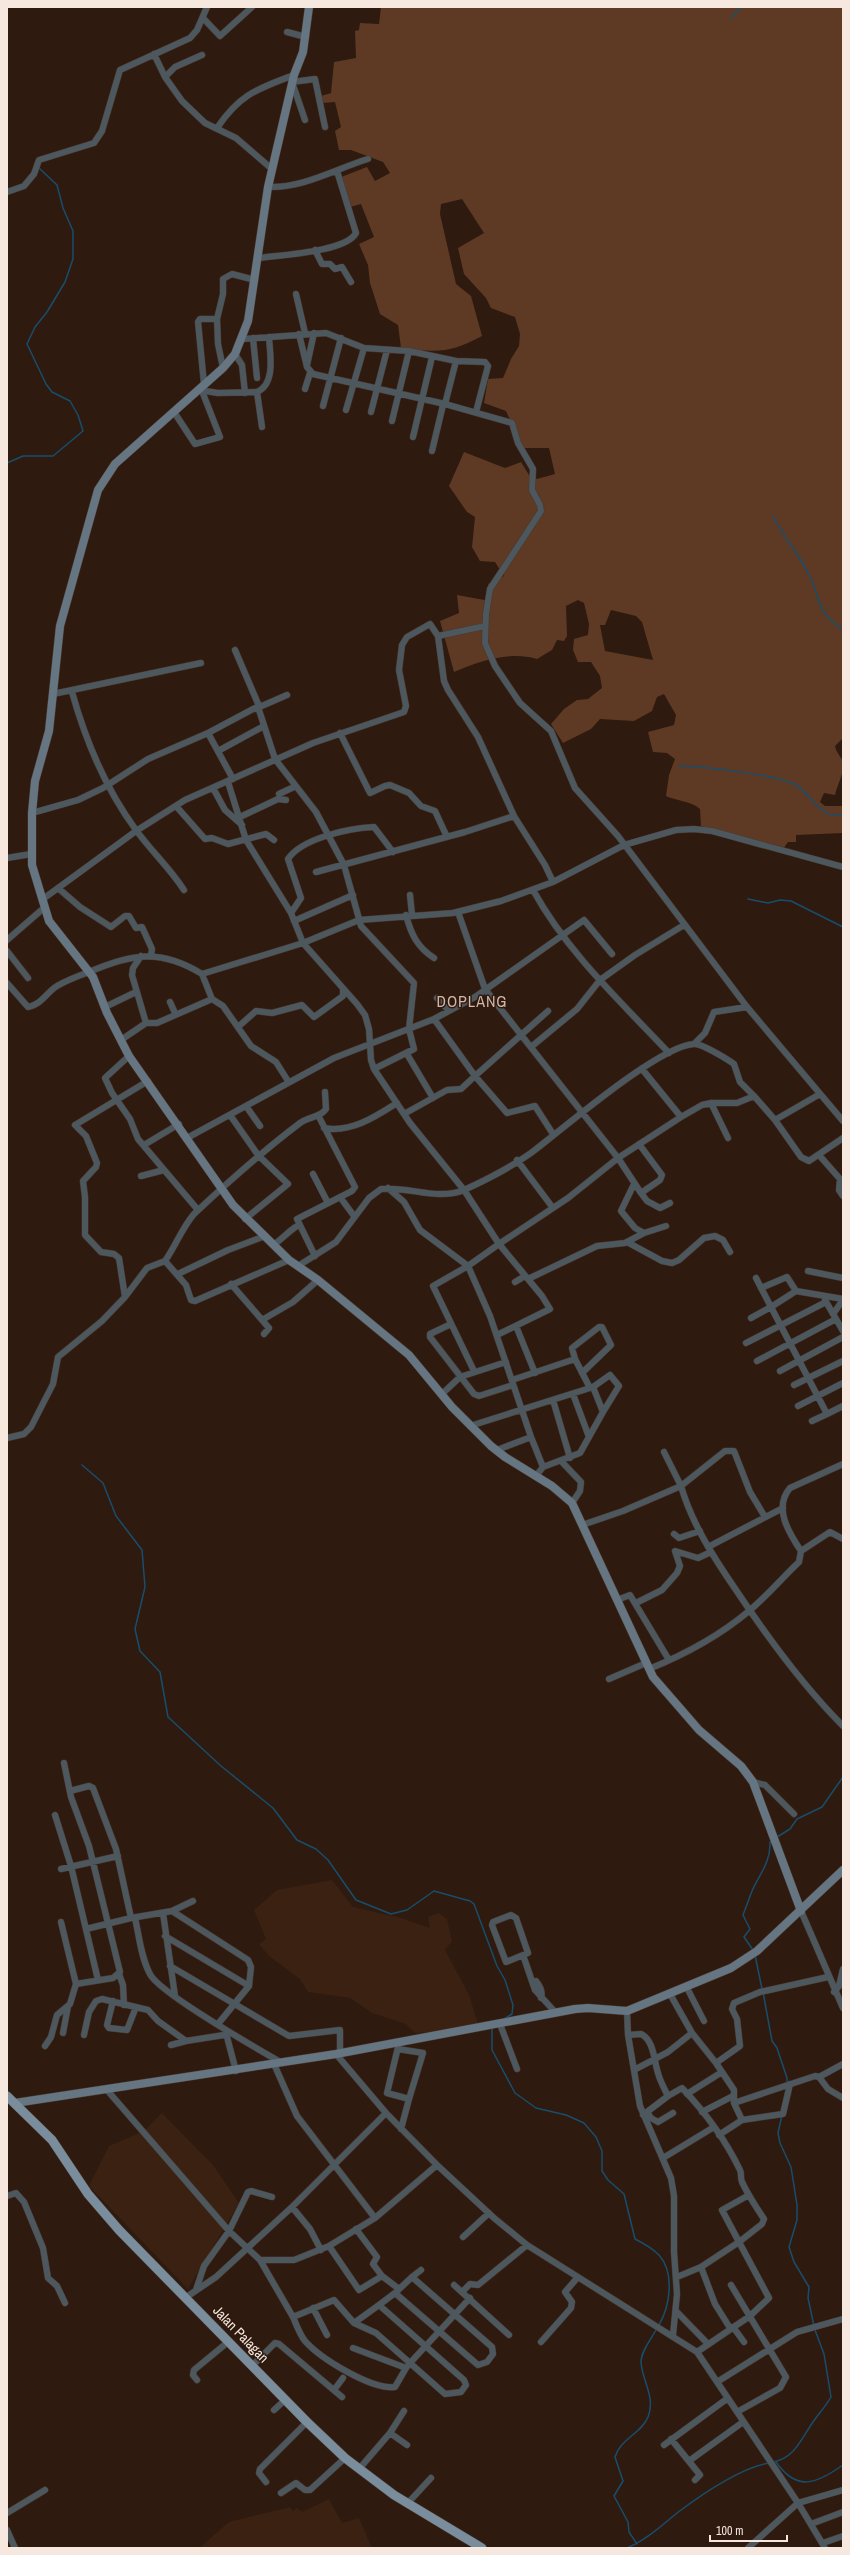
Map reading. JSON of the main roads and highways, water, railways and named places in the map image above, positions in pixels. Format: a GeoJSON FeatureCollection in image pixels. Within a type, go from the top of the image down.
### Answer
{"type":"FeatureCollection","features":[{"type":"Feature","properties":{"kind":"main road","name":"Jalan Palagan"},"geometry":{"type":"LineString","coordinates":[[9,2098],[52,2140],[106,2215],[307,2422],[345,2458],[407,2504],[482,2548]]}},
{"type":"Feature","properties":{"kind":"waterway"},"geometry":{"type":"LineString","coordinates":[[731,18],[741,7]]}},
{"type":"Feature","properties":{"kind":"waterway"},"geometry":{"type":"LineString","coordinates":[[7,463],[23,456],[53,456],[83,431],[78,415],[70,401],[52,392],[46,384],[27,344],[35,327],[47,312],[65,282],[73,259],[73,231],[63,208],[57,185],[39,168]]}},
{"type":"Feature","properties":{"kind":"waterway"},"geometry":{"type":"LineString","coordinates":[[773,516],[807,571],[822,609],[833,622],[843,630]]}},
{"type":"Feature","properties":{"kind":"waterway"},"geometry":{"type":"LineString","coordinates":[[679,766],[702,767],[738,772],[785,781],[800,788],[822,810],[835,815],[843,815]]}},
{"type":"Feature","properties":{"kind":"waterway"},"geometry":{"type":"LineString","coordinates":[[748,899],[768,903],[780,900],[791,901],[843,927]]}},
{"type":"Feature","properties":{"kind":"waterway"},"geometry":{"type":"LineString","coordinates":[[82,1465],[103,1483],[116,1516],[142,1550],[145,1587],[135,1629],[140,1651],[160,1672],[168,1717],[221,1766],[273,1808],[297,1840],[316,1849],[328,1860],[356,1900],[391,1914],[407,1910],[434,1891],[470,1901],[474,1904],[497,1966],[505,1980],[513,2005],[512,2014],[504,2019]]}},
{"type":"Feature","properties":{"kind":"waterway"},"geometry":{"type":"LineString","coordinates":[[777,1837],[790,1829],[797,1819],[822,1807],[843,1777]]}},
{"type":"Feature","properties":{"kind":"waterway"},"geometry":{"type":"LineString","coordinates":[[753,1950],[744,1937],[750,1929],[743,1915],[752,1891],[767,1862],[770,1842],[772,1841]]}},
{"type":"Feature","properties":{"kind":"waterway"},"geometry":{"type":"LineString","coordinates":[[755,1955],[762,1989]]}},
{"type":"Feature","properties":{"kind":"waterway"},"geometry":{"type":"LineString","coordinates":[[763,1992],[772,2041],[777,2048],[787,2078],[787,2084]]}},
{"type":"Feature","properties":{"kind":"waterway"},"geometry":{"type":"LineString","coordinates":[[492,2028],[492,2050],[515,2093],[536,2108],[566,2115],[584,2123],[596,2137],[602,2151],[602,2171],[608,2180],[624,2194],[635,2239],[659,2255],[664,2262],[669,2280],[669,2290],[666,2309],[659,2325]]}},
{"type":"Feature","properties":{"kind":"waterway"},"geometry":{"type":"LineString","coordinates":[[782,2115],[778,2133],[780,2143],[791,2167],[797,2205],[797,2220],[789,2247],[794,2262],[809,2287],[808,2298],[814,2326]]}},
{"type":"Feature","properties":{"kind":"waterway"},"geometry":{"type":"LineString","coordinates":[[637,2544],[629,2532],[628,2522],[614,2496],[623,2481],[615,2457],[621,2445],[645,2423],[648,2417],[650,2410],[650,2396],[642,2369],[641,2358],[657,2328]]}},
{"type":"Feature","properties":{"kind":"waterway"},"geometry":{"type":"LineString","coordinates":[[773,2462],[781,2460],[797,2447],[831,2397],[824,2354],[815,2330]]}},
{"type":"Feature","properties":{"kind":"waterway"},"geometry":{"type":"LineString","coordinates":[[776,2462],[784,2472],[792,2478],[807,2482],[824,2477],[843,2465]]}},
{"type":"Feature","properties":{"kind":"waterway"},"geometry":{"type":"LineString","coordinates":[[627,2548],[647,2537],[677,2513],[721,2483],[746,2470],[769,2463]]}},
{"type":"Feature","properties":{"kind":"district","name":"DOPLANG"},"geometry":{"type":"Point","coordinates":[472,1001]}}]}
